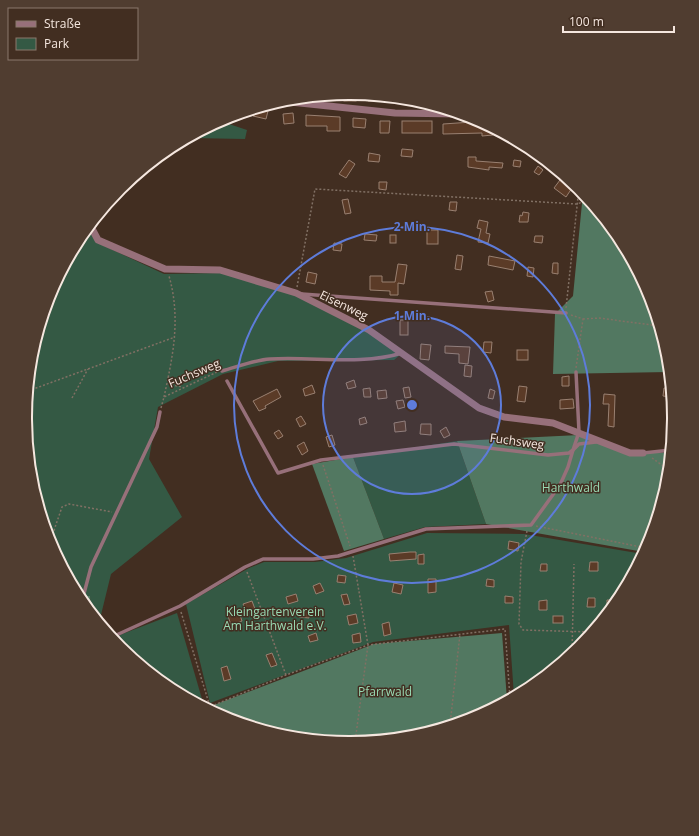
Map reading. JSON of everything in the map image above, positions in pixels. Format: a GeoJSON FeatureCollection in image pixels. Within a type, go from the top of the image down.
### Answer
{"type":"FeatureCollection","features":[{"type":"Feature","properties":{"kind":"street"},"geometry":{"type":"LineString","coordinates":[[305,104],[395,114],[442,114]]}},
{"type":"Feature","properties":{"kind":"street","name":"Eisenweg"},"geometry":{"type":"LineString","coordinates":[[93,231],[98,240],[165,269],[220,270],[296,294],[369,330],[480,408],[504,417],[553,423],[630,453],[643,453]]}},
{"type":"Feature","properties":{"kind":"lane"},"geometry":{"type":"LineString","coordinates":[[296,294],[566,312]]}},
{"type":"Feature","properties":{"kind":"lane","name":"Fuchsweg"},"geometry":{"type":"LineString","coordinates":[[222,371],[268,359],[336,360],[392,356],[403,353]]}},
{"type":"Feature","properties":{"kind":"lane"},"geometry":{"type":"LineString","coordinates":[[118,634],[180,606],[245,567],[263,559],[313,559],[338,556],[426,530],[529,525],[560,485],[568,467],[572,450],[579,432],[576,372]]}},
{"type":"Feature","properties":{"kind":"lane","name":"Fuchsweg"},"geometry":{"type":"LineString","coordinates":[[227,381],[278,473],[321,460],[454,444],[548,455],[569,453],[572,450]]}},
{"type":"Feature","properties":{"kind":"lane"},"geometry":{"type":"LineString","coordinates":[[84,592],[91,567],[115,512],[156,428],[160,412]]}},
{"type":"Feature","properties":{"kind":"lane"},"geometry":{"type":"LineString","coordinates":[[572,450],[579,444],[599,442]]}},
{"type":"Feature","properties":{"kind":"lane","name":"Eisenweg"},"geometry":{"type":"LineString","coordinates":[[643,453],[665,451]]}},
{"type":"Feature","properties":{"kind":"path"},"geometry":{"type":"LineString","coordinates":[[296,294],[315,189],[577,204],[582,202]]}},
{"type":"Feature","properties":{"kind":"path"},"geometry":{"type":"LineString","coordinates":[[578,197],[566,312],[583,318],[600,318],[653,325]]}},
{"type":"Feature","properties":{"kind":"path"},"geometry":{"type":"LineString","coordinates":[[164,397],[175,337],[172,288],[165,269]]}},
{"type":"Feature","properties":{"kind":"path"},"geometry":{"type":"LineString","coordinates":[[576,372],[583,318]]}},
{"type":"Feature","properties":{"kind":"path"},"geometry":{"type":"LineString","coordinates":[[34,389],[175,337]]}},
{"type":"Feature","properties":{"kind":"path"},"geometry":{"type":"LineString","coordinates":[[72,398],[88,369]]}},
{"type":"Feature","properties":{"kind":"path","name":"Fuchsweg"},"geometry":{"type":"LineString","coordinates":[[160,412],[164,397],[222,371]]}},
{"type":"Feature","properties":{"kind":"path"},"geometry":{"type":"LineString","coordinates":[[168,377],[172,385],[184,388]]}},
{"type":"Feature","properties":{"kind":"path"},"geometry":{"type":"LineString","coordinates":[[643,453],[663,466]]}},
{"type":"Feature","properties":{"kind":"path"},"geometry":{"type":"LineString","coordinates":[[53,532],[62,507],[69,504],[115,512]]}},
{"type":"Feature","properties":{"kind":"path"},"geometry":{"type":"LineString","coordinates":[[584,632],[523,630],[519,624],[521,562],[529,525],[640,547]]}},
{"type":"Feature","properties":{"kind":"path"},"geometry":{"type":"LineString","coordinates":[[572,644],[574,564]]}},
{"type":"Feature","properties":{"kind":"path"},"geometry":{"type":"LineString","coordinates":[[245,567],[286,675]]}},
{"type":"Feature","properties":{"kind":"path"},"geometry":{"type":"LineString","coordinates":[[180,606],[207,702]]}},
{"type":"Feature","properties":{"kind":"path"},"geometry":{"type":"LineString","coordinates":[[213,705],[368,644],[505,629],[510,692]]}},
{"type":"Feature","properties":{"kind":"path"},"geometry":{"type":"LineString","coordinates":[[451,719],[460,634]]}},
{"type":"Feature","properties":{"kind":"path"},"geometry":{"type":"LineString","coordinates":[[356,736],[368,644]]}},
{"type":"Feature","properties":{"kind":"green space"},"geometry":{"type":"Polygon","coordinates":[[[230,124],[247,130],[245,139],[200,138],[230,124]]]}},
{"type":"Feature","properties":{"kind":"green space"},"geometry":{"type":"Polygon","coordinates":[[[582,202],[613,242],[624,259],[643,296],[656,336],[663,372],[553,374],[555,314],[573,296],[582,202]]]}},
{"type":"Feature","properties":{"kind":"green space"},"geometry":{"type":"Polygon","coordinates":[[[92,233],[96,242],[164,274],[221,273],[294,295],[354,324],[401,354],[394,360],[278,361],[223,374],[158,407],[149,459],[182,517],[111,574],[101,615],[90,600],[90,596],[87,596],[75,577],[56,540],[49,520],[38,480],[32,418],[38,356],[49,316],[56,296],[65,278],[75,259],[92,233]]]}},
{"type":"Feature","properties":{"kind":"green space","name":"Harthwald"},"geometry":{"type":"Polygon","coordinates":[[[579,435],[632,454],[665,452],[661,480],[656,500],[643,540],[638,551],[486,524],[457,441],[579,435]]]}},
{"type":"Feature","properties":{"kind":"green space"},"geometry":{"type":"Polygon","coordinates":[[[457,441],[486,524],[425,527],[384,539],[353,457],[457,441]]]}},
{"type":"Feature","properties":{"kind":"green space"},"geometry":{"type":"Polygon","coordinates":[[[353,457],[384,539],[344,551],[312,464],[353,457]]]}},
{"type":"Feature","properties":{"kind":"green space","name":"Kleingartenverein Am Harthwald e.V."},"geometry":{"type":"Polygon","coordinates":[[[427,533],[524,534],[637,553],[613,594],[574,643],[543,670],[514,690],[509,625],[373,642],[210,703],[186,604],[249,568],[264,562],[315,562],[346,558],[427,533]]]}},
{"type":"Feature","properties":{"kind":"green space"},"geometry":{"type":"Polygon","coordinates":[[[177,613],[202,699],[156,670],[140,657],[118,636],[177,613]]]}},
{"type":"Feature","properties":{"kind":"green space","name":"Pfarrwald"},"geometry":{"type":"Polygon","coordinates":[[[502,633],[507,694],[490,703],[452,719],[432,725],[391,733],[350,736],[308,733],[267,725],[247,719],[214,705],[374,644],[502,633]]]}},
{"type":"Feature","properties":{"kind":"building"},"geometry":{"type":"Polygon","coordinates":[[[344,100],[356,100],[356,101],[344,100]]]}},
{"type":"Feature","properties":{"kind":"building"},"geometry":{"type":"Polygon","coordinates":[[[268,111],[266,119],[253,115],[268,111]]]}},
{"type":"Feature","properties":{"kind":"building"},"geometry":{"type":"Polygon","coordinates":[[[293,113],[294,123],[284,124],[283,114],[293,113]]]}},
{"type":"Feature","properties":{"kind":"building"},"geometry":{"type":"Polygon","coordinates":[[[306,115],[340,117],[340,131],[327,131],[327,126],[306,126],[306,115]]]}},
{"type":"Feature","properties":{"kind":"building"},"geometry":{"type":"Polygon","coordinates":[[[353,118],[366,119],[365,128],[353,127],[353,118]]]}},
{"type":"Feature","properties":{"kind":"building"},"geometry":{"type":"Polygon","coordinates":[[[380,121],[390,121],[389,133],[380,133],[380,121]]]}},
{"type":"Feature","properties":{"kind":"building"},"geometry":{"type":"Polygon","coordinates":[[[402,121],[432,121],[432,133],[402,133],[402,121]]]}},
{"type":"Feature","properties":{"kind":"building"},"geometry":{"type":"Polygon","coordinates":[[[465,122],[493,135],[482,136],[482,133],[443,134],[443,124],[465,122]]]}},
{"type":"Feature","properties":{"kind":"building"},"geometry":{"type":"Polygon","coordinates":[[[402,149],[413,150],[412,157],[401,156],[402,149]]]}},
{"type":"Feature","properties":{"kind":"building"},"geometry":{"type":"Polygon","coordinates":[[[369,153],[380,155],[379,162],[368,161],[369,153]]]}},
{"type":"Feature","properties":{"kind":"building"},"geometry":{"type":"Polygon","coordinates":[[[468,157],[476,157],[476,161],[503,163],[502,168],[489,167],[489,170],[468,167],[468,157]]]}},
{"type":"Feature","properties":{"kind":"building"},"geometry":{"type":"Polygon","coordinates":[[[349,160],[355,164],[346,178],[339,174],[349,160]]]}},
{"type":"Feature","properties":{"kind":"building"},"geometry":{"type":"Polygon","coordinates":[[[514,160],[521,161],[520,167],[513,166],[514,160]]]}},
{"type":"Feature","properties":{"kind":"building"},"geometry":{"type":"Polygon","coordinates":[[[538,166],[543,170],[539,175],[534,172],[538,166]]]}},
{"type":"Feature","properties":{"kind":"building"},"geometry":{"type":"Polygon","coordinates":[[[560,180],[571,190],[566,197],[554,188],[560,180]]]}},
{"type":"Feature","properties":{"kind":"building"},"geometry":{"type":"Polygon","coordinates":[[[379,182],[387,182],[386,190],[379,189],[379,182]]]}},
{"type":"Feature","properties":{"kind":"building"},"geometry":{"type":"Polygon","coordinates":[[[348,199],[351,213],[345,214],[342,200],[348,199]]]}},
{"type":"Feature","properties":{"kind":"building"},"geometry":{"type":"Polygon","coordinates":[[[450,202],[457,202],[456,211],[449,210],[450,202]]]}},
{"type":"Feature","properties":{"kind":"building"},"geometry":{"type":"Polygon","coordinates":[[[523,212],[529,213],[528,222],[519,222],[520,215],[522,216],[523,212]]]}},
{"type":"Feature","properties":{"kind":"building"},"geometry":{"type":"Polygon","coordinates":[[[479,220],[488,222],[486,233],[490,234],[488,243],[478,242],[481,229],[477,228],[479,220]]]}},
{"type":"Feature","properties":{"kind":"building"},"geometry":{"type":"Polygon","coordinates":[[[427,230],[438,230],[438,244],[427,244],[427,230]]]}},
{"type":"Feature","properties":{"kind":"building"},"geometry":{"type":"Polygon","coordinates":[[[365,234],[377,235],[376,241],[364,240],[365,234]]]}},
{"type":"Feature","properties":{"kind":"building"},"geometry":{"type":"Polygon","coordinates":[[[390,235],[396,235],[396,243],[390,243],[390,235]]]}},
{"type":"Feature","properties":{"kind":"building"},"geometry":{"type":"Polygon","coordinates":[[[535,236],[543,236],[542,243],[534,242],[535,236]]]}},
{"type":"Feature","properties":{"kind":"building"},"geometry":{"type":"Polygon","coordinates":[[[334,243],[342,244],[341,251],[333,250],[334,243]]]}},
{"type":"Feature","properties":{"kind":"building"},"geometry":{"type":"Polygon","coordinates":[[[457,255],[463,256],[461,270],[455,269],[457,255]]]}},
{"type":"Feature","properties":{"kind":"building"},"geometry":{"type":"Polygon","coordinates":[[[489,256],[515,261],[513,270],[488,265],[489,256]]]}},
{"type":"Feature","properties":{"kind":"building"},"geometry":{"type":"Polygon","coordinates":[[[553,263],[558,263],[558,274],[552,273],[553,263]]]}},
{"type":"Feature","properties":{"kind":"building"},"geometry":{"type":"Polygon","coordinates":[[[398,264],[407,265],[404,284],[398,283],[398,295],[390,295],[390,291],[370,290],[370,276],[382,276],[382,282],[395,282],[398,264]]]}},
{"type":"Feature","properties":{"kind":"building"},"geometry":{"type":"Polygon","coordinates":[[[528,267],[534,268],[533,277],[527,276],[528,267]]]}},
{"type":"Feature","properties":{"kind":"building"},"geometry":{"type":"Polygon","coordinates":[[[308,272],[317,274],[315,284],[306,282],[308,272]]]}},
{"type":"Feature","properties":{"kind":"building"},"geometry":{"type":"Polygon","coordinates":[[[492,291],[494,300],[488,302],[485,292],[492,291]]]}},
{"type":"Feature","properties":{"kind":"building"},"geometry":{"type":"Polygon","coordinates":[[[400,320],[408,320],[408,335],[400,335],[400,320]]]}},
{"type":"Feature","properties":{"kind":"building"},"geometry":{"type":"Polygon","coordinates":[[[484,342],[492,342],[491,353],[483,352],[484,342]]]}},
{"type":"Feature","properties":{"kind":"building"},"geometry":{"type":"Polygon","coordinates":[[[421,344],[431,345],[429,360],[420,359],[421,344]]]}},
{"type":"Feature","properties":{"kind":"building"},"geometry":{"type":"Polygon","coordinates":[[[445,346],[470,347],[468,364],[459,363],[459,354],[445,353],[445,346]]]}},
{"type":"Feature","properties":{"kind":"building"},"geometry":{"type":"Polygon","coordinates":[[[517,350],[528,350],[528,360],[517,360],[517,350]]]}},
{"type":"Feature","properties":{"kind":"building"},"geometry":{"type":"Polygon","coordinates":[[[465,365],[472,366],[471,377],[464,376],[465,365]]]}},
{"type":"Feature","properties":{"kind":"building"},"geometry":{"type":"Polygon","coordinates":[[[569,376],[569,386],[562,386],[562,377],[569,376]]]}},
{"type":"Feature","properties":{"kind":"building"},"geometry":{"type":"Polygon","coordinates":[[[354,380],[356,387],[348,389],[346,383],[354,380]]]}},
{"type":"Feature","properties":{"kind":"building"},"geometry":{"type":"Polygon","coordinates":[[[312,385],[315,393],[305,396],[303,389],[312,385]]]}},
{"type":"Feature","properties":{"kind":"building"},"geometry":{"type":"Polygon","coordinates":[[[519,386],[527,387],[525,402],[517,401],[519,386]]]}},
{"type":"Feature","properties":{"kind":"building"},"geometry":{"type":"Polygon","coordinates":[[[409,387],[411,397],[405,398],[403,388],[409,387]]]}},
{"type":"Feature","properties":{"kind":"building"},"geometry":{"type":"Polygon","coordinates":[[[370,388],[371,397],[364,397],[363,389],[370,388]]]}},
{"type":"Feature","properties":{"kind":"building"},"geometry":{"type":"Polygon","coordinates":[[[664,388],[665,388],[666,396],[663,396],[664,388]]]}},
{"type":"Feature","properties":{"kind":"building"},"geometry":{"type":"Polygon","coordinates":[[[277,389],[281,397],[265,406],[266,408],[259,411],[253,401],[277,389]]]}},
{"type":"Feature","properties":{"kind":"building"},"geometry":{"type":"Polygon","coordinates":[[[490,389],[495,391],[493,399],[488,398],[490,389]]]}},
{"type":"Feature","properties":{"kind":"building"},"geometry":{"type":"Polygon","coordinates":[[[386,390],[387,398],[378,399],[377,391],[386,390]]]}},
{"type":"Feature","properties":{"kind":"building"},"geometry":{"type":"Polygon","coordinates":[[[604,394],[615,395],[614,427],[608,426],[609,404],[603,404],[604,394]]]}},
{"type":"Feature","properties":{"kind":"building"},"geometry":{"type":"Polygon","coordinates":[[[573,399],[574,408],[560,409],[560,400],[573,399]]]}},
{"type":"Feature","properties":{"kind":"building"},"geometry":{"type":"Polygon","coordinates":[[[403,400],[405,407],[398,409],[396,401],[403,400]]]}},
{"type":"Feature","properties":{"kind":"building"},"geometry":{"type":"Polygon","coordinates":[[[301,416],[306,424],[300,427],[296,419],[301,416]]]}},
{"type":"Feature","properties":{"kind":"building"},"geometry":{"type":"Polygon","coordinates":[[[365,417],[367,423],[360,425],[359,419],[365,417]]]}},
{"type":"Feature","properties":{"kind":"building"},"geometry":{"type":"Polygon","coordinates":[[[405,421],[406,431],[395,432],[394,423],[405,421]]]}},
{"type":"Feature","properties":{"kind":"building"},"geometry":{"type":"Polygon","coordinates":[[[421,424],[431,424],[431,435],[420,434],[421,424]]]}},
{"type":"Feature","properties":{"kind":"building"},"geometry":{"type":"Polygon","coordinates":[[[446,427],[450,435],[444,438],[440,431],[446,427]]]}},
{"type":"Feature","properties":{"kind":"building"},"geometry":{"type":"Polygon","coordinates":[[[279,430],[283,436],[278,439],[274,433],[279,430]]]}},
{"type":"Feature","properties":{"kind":"building"},"geometry":{"type":"Polygon","coordinates":[[[332,435],[335,445],[329,447],[326,437],[332,435]]]}},
{"type":"Feature","properties":{"kind":"building"},"geometry":{"type":"Polygon","coordinates":[[[304,442],[308,451],[302,455],[297,446],[304,442]]]}},
{"type":"Feature","properties":{"kind":"building"},"geometry":{"type":"Polygon","coordinates":[[[509,541],[519,543],[518,551],[508,549],[509,541]]]}},
{"type":"Feature","properties":{"kind":"building"},"geometry":{"type":"Polygon","coordinates":[[[416,552],[416,559],[390,561],[389,554],[416,552]]]}},
{"type":"Feature","properties":{"kind":"building"},"geometry":{"type":"Polygon","coordinates":[[[424,554],[424,564],[418,564],[418,555],[424,554]]]}},
{"type":"Feature","properties":{"kind":"building"},"geometry":{"type":"Polygon","coordinates":[[[590,562],[598,562],[598,571],[589,571],[590,562]]]}},
{"type":"Feature","properties":{"kind":"building"},"geometry":{"type":"Polygon","coordinates":[[[541,564],[547,564],[547,571],[540,571],[541,564]]]}},
{"type":"Feature","properties":{"kind":"building"},"geometry":{"type":"Polygon","coordinates":[[[338,575],[346,576],[345,583],[337,582],[338,575]]]}},
{"type":"Feature","properties":{"kind":"building"},"geometry":{"type":"Polygon","coordinates":[[[428,579],[436,579],[436,592],[428,593],[428,579]]]}},
{"type":"Feature","properties":{"kind":"building"},"geometry":{"type":"Polygon","coordinates":[[[487,579],[494,580],[494,587],[486,586],[487,579]]]}},
{"type":"Feature","properties":{"kind":"building"},"geometry":{"type":"Polygon","coordinates":[[[320,583],[324,591],[316,594],[313,586],[320,583]]]}},
{"type":"Feature","properties":{"kind":"building"},"geometry":{"type":"Polygon","coordinates":[[[394,583],[403,585],[401,594],[392,592],[394,583]]]}},
{"type":"Feature","properties":{"kind":"building"},"geometry":{"type":"Polygon","coordinates":[[[296,594],[298,601],[288,604],[286,597],[296,594]]]}},
{"type":"Feature","properties":{"kind":"building"},"geometry":{"type":"Polygon","coordinates":[[[347,594],[350,604],[344,605],[341,595],[347,594]]]}},
{"type":"Feature","properties":{"kind":"building"},"geometry":{"type":"Polygon","coordinates":[[[505,596],[513,597],[513,603],[505,603],[505,596]]]}},
{"type":"Feature","properties":{"kind":"building"},"geometry":{"type":"Polygon","coordinates":[[[588,598],[595,598],[595,607],[587,607],[588,598]]]}},
{"type":"Feature","properties":{"kind":"building"},"geometry":{"type":"Polygon","coordinates":[[[547,600],[547,610],[539,610],[539,601],[547,600]]]}},
{"type":"Feature","properties":{"kind":"building"},"geometry":{"type":"Polygon","coordinates":[[[252,601],[255,609],[247,612],[243,604],[252,601]]]}},
{"type":"Feature","properties":{"kind":"building"},"geometry":{"type":"Polygon","coordinates":[[[300,609],[310,610],[309,618],[299,617],[300,609]]]}},
{"type":"Feature","properties":{"kind":"building"},"geometry":{"type":"Polygon","coordinates":[[[239,612],[242,621],[231,625],[228,616],[239,612]]]}},
{"type":"Feature","properties":{"kind":"building"},"geometry":{"type":"Polygon","coordinates":[[[356,614],[358,623],[349,625],[347,616],[356,614]]]}},
{"type":"Feature","properties":{"kind":"building"},"geometry":{"type":"Polygon","coordinates":[[[553,616],[563,616],[563,623],[553,623],[553,616]]]}},
{"type":"Feature","properties":{"kind":"building"},"geometry":{"type":"Polygon","coordinates":[[[389,622],[391,634],[384,636],[382,624],[389,622]]]}},
{"type":"Feature","properties":{"kind":"building"},"geometry":{"type":"Polygon","coordinates":[[[316,633],[318,640],[310,642],[308,636],[316,633]]]}},
{"type":"Feature","properties":{"kind":"building"},"geometry":{"type":"Polygon","coordinates":[[[360,633],[361,642],[353,643],[352,635],[360,633]]]}},
{"type":"Feature","properties":{"kind":"building"},"geometry":{"type":"Polygon","coordinates":[[[272,653],[277,665],[271,667],[266,655],[272,653]]]}},
{"type":"Feature","properties":{"kind":"building"},"geometry":{"type":"Polygon","coordinates":[[[227,666],[231,679],[224,681],[221,668],[227,666]]]}}]}
